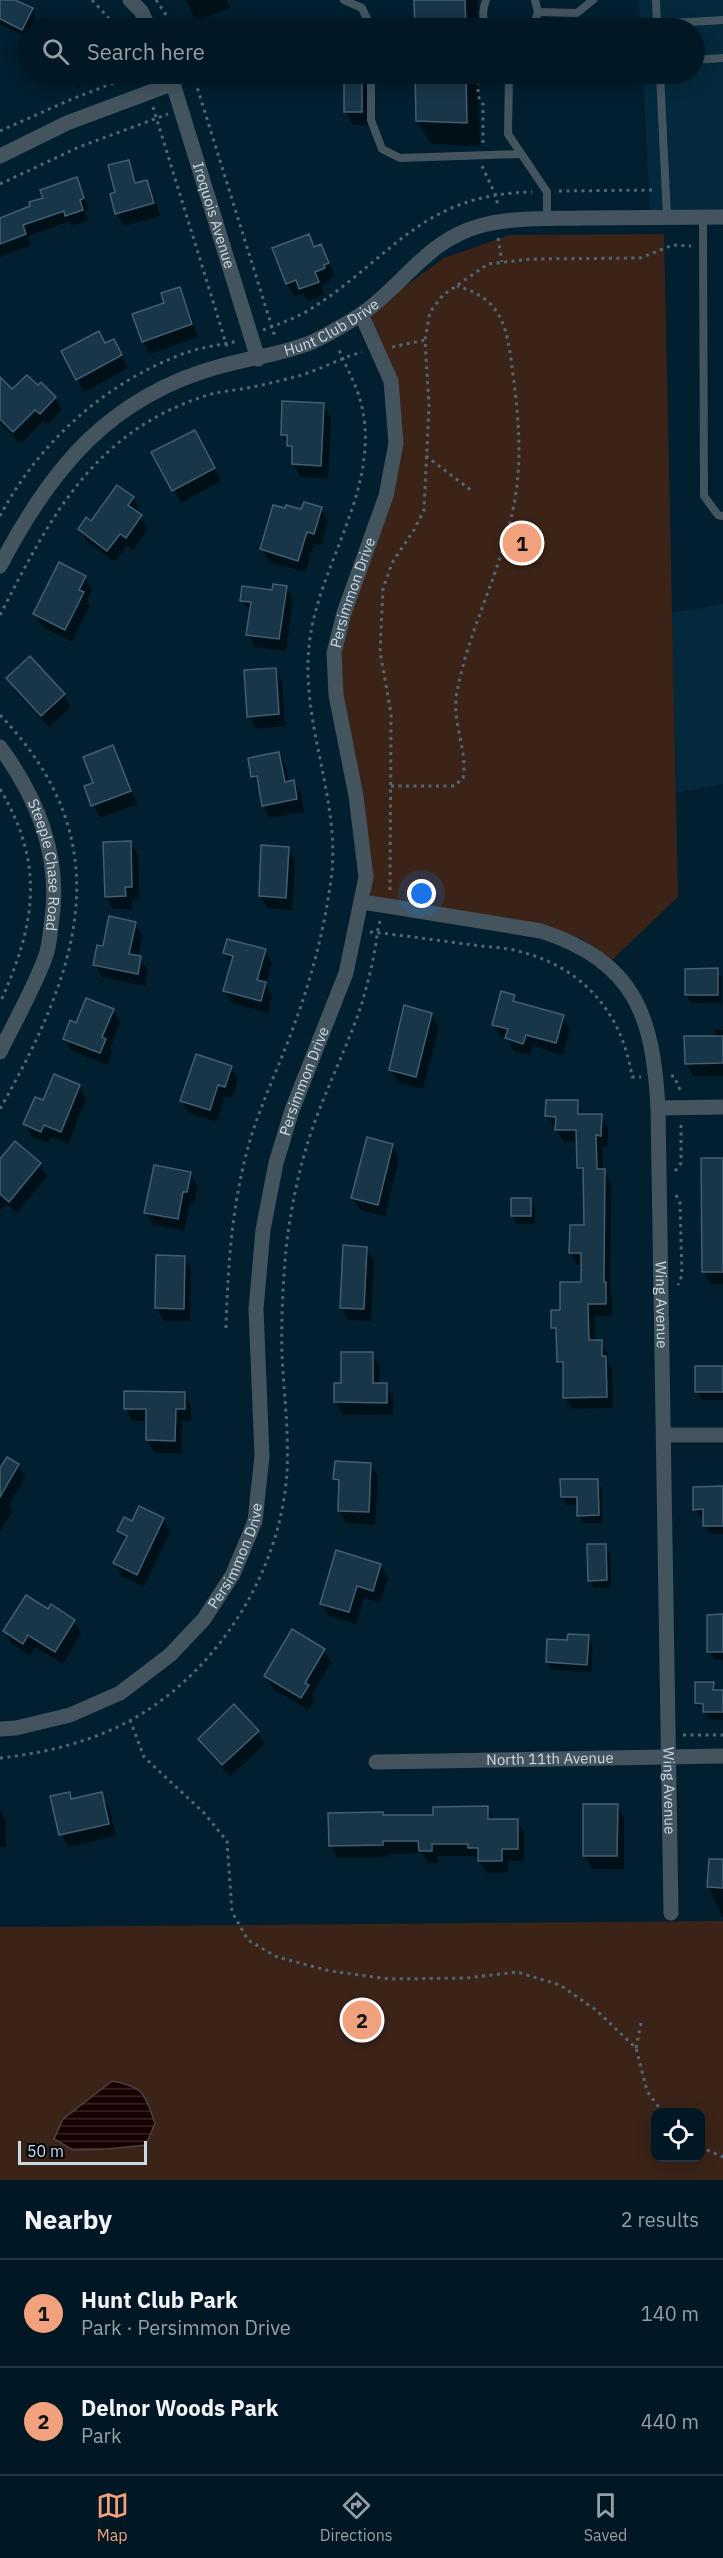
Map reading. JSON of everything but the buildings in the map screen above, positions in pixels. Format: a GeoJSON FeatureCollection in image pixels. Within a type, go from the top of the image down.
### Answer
{"type":"FeatureCollection","features":[{"type":"Feature","properties":{"kind":"street"},"geometry":{"type":"LineString","coordinates":[[130,0],[144,18]]}},
{"type":"Feature","properties":{"kind":"street"},"geometry":{"type":"LineString","coordinates":[[0,156],[67,123],[149,93],[163,84]]}},
{"type":"Feature","properties":{"kind":"street","name":"Iroquois Avenue"},"geometry":{"type":"LineString","coordinates":[[174,84],[258,359]]}},
{"type":"Feature","properties":{"kind":"street","name":"Hunt Club Drive"},"geometry":{"type":"LineString","coordinates":[[0,566],[25,519],[49,485],[74,454],[102,427],[140,400],[171,382],[307,345],[361,314],[440,243],[482,225],[522,219],[723,217]]}},
{"type":"Feature","properties":{"kind":"street","name":"Persimmon Drive"},"geometry":{"type":"LineString","coordinates":[[0,1729],[16,1728],[69,1715],[120,1693],[170,1655],[204,1619],[234,1574],[255,1521],[262,1456],[256,1309],[263,1230],[276,1163],[292,1110],[346,973],[363,902],[366,877],[356,796],[336,695],[334,653],[344,613],[386,496],[396,443],[391,381],[361,314]]}},
{"type":"Feature","properties":{"kind":"street","name":"Steeple Chase Road"},"geometry":{"type":"LineString","coordinates":[[0,747],[16,768],[34,801],[46,833],[54,870],[54,900],[46,955],[0,1052]]}},
{"type":"Feature","properties":{"kind":"street","name":"Wing Avenue"},"geometry":{"type":"LineString","coordinates":[[363,902],[541,932],[567,940],[594,954],[617,976],[636,1000],[646,1027],[656,1076],[658,1108],[671,1912]]}},
{"type":"Feature","properties":{"kind":"street"},"geometry":{"type":"LineString","coordinates":[[658,1108],[723,1107]]}},
{"type":"Feature","properties":{"kind":"street"},"geometry":{"type":"LineString","coordinates":[[664,1435],[723,1435]]}},
{"type":"Feature","properties":{"kind":"street","name":"North 11th Avenue"},"geometry":{"type":"LineString","coordinates":[[376,1762],[723,1756]]}},
{"type":"Feature","properties":{"kind":"lane"},"geometry":{"type":"LineString","coordinates":[[344,0],[362,8],[366,18]]}},
{"type":"Feature","properties":{"kind":"lane"},"geometry":{"type":"LineString","coordinates":[[483,18],[482,9],[486,0]]}},
{"type":"Feature","properties":{"kind":"lane"},"geometry":{"type":"LineString","coordinates":[[534,0],[538,12],[536,18]]}},
{"type":"Feature","properties":{"kind":"lane"},"geometry":{"type":"LineString","coordinates":[[538,12],[577,13],[593,0]]}},
{"type":"Feature","properties":{"kind":"lane"},"geometry":{"type":"LineString","coordinates":[[656,0],[657,18]]}},
{"type":"Feature","properties":{"kind":"lane"},"geometry":{"type":"LineString","coordinates":[[705,22],[723,20]]}},
{"type":"Feature","properties":{"kind":"lane"},"geometry":{"type":"LineString","coordinates":[[705,59],[723,58]]}},
{"type":"Feature","properties":{"kind":"lane"},"geometry":{"type":"LineString","coordinates":[[371,84],[371,120],[382,149],[400,158],[521,154]]}},
{"type":"Feature","properties":{"kind":"lane"},"geometry":{"type":"LineString","coordinates":[[509,84],[508,134],[547,192],[547,219]]}},
{"type":"Feature","properties":{"kind":"lane"},"geometry":{"type":"LineString","coordinates":[[660,84],[667,217]]}},
{"type":"Feature","properties":{"kind":"lane"},"geometry":{"type":"LineString","coordinates":[[703,217],[704,496],[718,515],[723,516]]}},
{"type":"Feature","properties":{"kind":"path"},"geometry":{"type":"LineString","coordinates":[[92,0],[109,18]]}},
{"type":"Feature","properties":{"kind":"path"},"geometry":{"type":"LineString","coordinates":[[156,0],[168,18]]}},
{"type":"Feature","properties":{"kind":"path"},"geometry":{"type":"LineString","coordinates":[[0,131],[111,84]]}},
{"type":"Feature","properties":{"kind":"path"},"geometry":{"type":"LineString","coordinates":[[196,84],[276,339]]}},
{"type":"Feature","properties":{"kind":"path"},"geometry":{"type":"LineString","coordinates":[[149,93],[240,389]]}},
{"type":"Feature","properties":{"kind":"path"},"geometry":{"type":"LineString","coordinates":[[0,184],[79,147],[169,114]]}},
{"type":"Feature","properties":{"kind":"path"},"geometry":{"type":"LineString","coordinates":[[391,786],[454,786],[463,778],[464,757],[457,720],[456,695],[464,661],[498,566],[518,484],[519,415],[508,335],[502,320],[487,300],[473,290],[456,285]]}},
{"type":"Feature","properties":{"kind":"path"},"geometry":{"type":"LineString","coordinates":[[0,615],[70,491],[109,450],[152,420],[187,403],[215,393],[301,375],[342,357],[425,340]]}},
{"type":"Feature","properties":{"kind":"path"},"geometry":{"type":"LineString","coordinates":[[226,1328],[232,1220],[245,1161],[265,1096],[308,985],[317,953],[331,877],[328,792],[310,710],[308,665],[314,616],[356,494],[364,457],[365,427],[361,404],[338,345]]}},
{"type":"Feature","properties":{"kind":"path"},"geometry":{"type":"LineString","coordinates":[[426,456],[472,491]]}},
{"type":"Feature","properties":{"kind":"path"},"geometry":{"type":"LineString","coordinates":[[0,789],[14,813],[22,834],[31,887],[28,928],[23,947],[0,1003]]}},
{"type":"Feature","properties":{"kind":"path"},"geometry":{"type":"LineString","coordinates":[[356,931],[524,952],[564,968],[585,983],[610,1012],[620,1030],[632,1077],[674,1076],[681,1091],[682,1107],[679,1133],[681,1163],[675,1172]]}},
{"type":"Feature","properties":{"kind":"path"},"geometry":{"type":"LineString","coordinates":[[674,1192],[680,1203],[682,1275],[675,1290]]}},
{"type":"Feature","properties":{"kind":"path"},"geometry":{"type":"LineString","coordinates":[[130,1720],[144,1757],[204,1813],[227,1841],[232,1912],[248,1940],[277,1957],[330,1971],[389,1979],[467,1978],[517,1972],[560,1985],[596,2010],[636,2048]]}},
{"type":"Feature","properties":{"kind":"path"},"geometry":{"type":"LineString","coordinates":[[683,1724],[683,1736],[723,1735]]}},
{"type":"Feature","properties":{"kind":"path"},"geometry":{"type":"LineString","coordinates":[[641,2023],[636,2048],[647,2091],[659,2108]]}},
{"type":"Feature","properties":{"kind":"path"},"geometry":{"type":"LineString","coordinates":[[705,2149],[723,2157]]}},
{"type":"Feature","properties":{"kind":"shaded area"},"geometry":{"type":"Polygon","coordinates":[[[639,0],[723,0],[723,211],[650,212],[644,84],[705,84],[705,18],[640,18],[639,0]]]}},
{"type":"Feature","properties":{"kind":"shaded area"},"geometry":{"type":"Polygon","coordinates":[[[664,234],[678,897],[612,960],[580,938],[372,897],[366,877],[371,856],[343,701],[340,652],[399,414],[367,314],[444,258],[510,235],[664,234]]]}},
{"type":"Feature","properties":{"kind":"shaded area"},"geometry":{"type":"Polygon","coordinates":[[[723,604],[723,784],[676,793],[672,613],[723,604]]]}},
{"type":"Feature","properties":{"kind":"shaded area"},"geometry":{"type":"Polygon","coordinates":[[[723,1921],[723,2180],[0,2180],[0,1927],[723,1921]]]}},
{"type":"Feature","properties":{"kind":"shaded area"},"geometry":{"type":"Polygon","coordinates":[[[112,2081],[131,2086],[142,2093],[155,2123],[146,2145],[73,2150],[54,2139],[63,2119],[112,2081]]]}},
{"type":"Feature","properties":{"kind":"place","name":"Hunt Club Park"},"geometry":{"type":"Point","coordinates":[522,543]}},
{"type":"Feature","properties":{"kind":"place","name":"Delnor Woods Park"},"geometry":{"type":"Point","coordinates":[362,2020]}}]}
